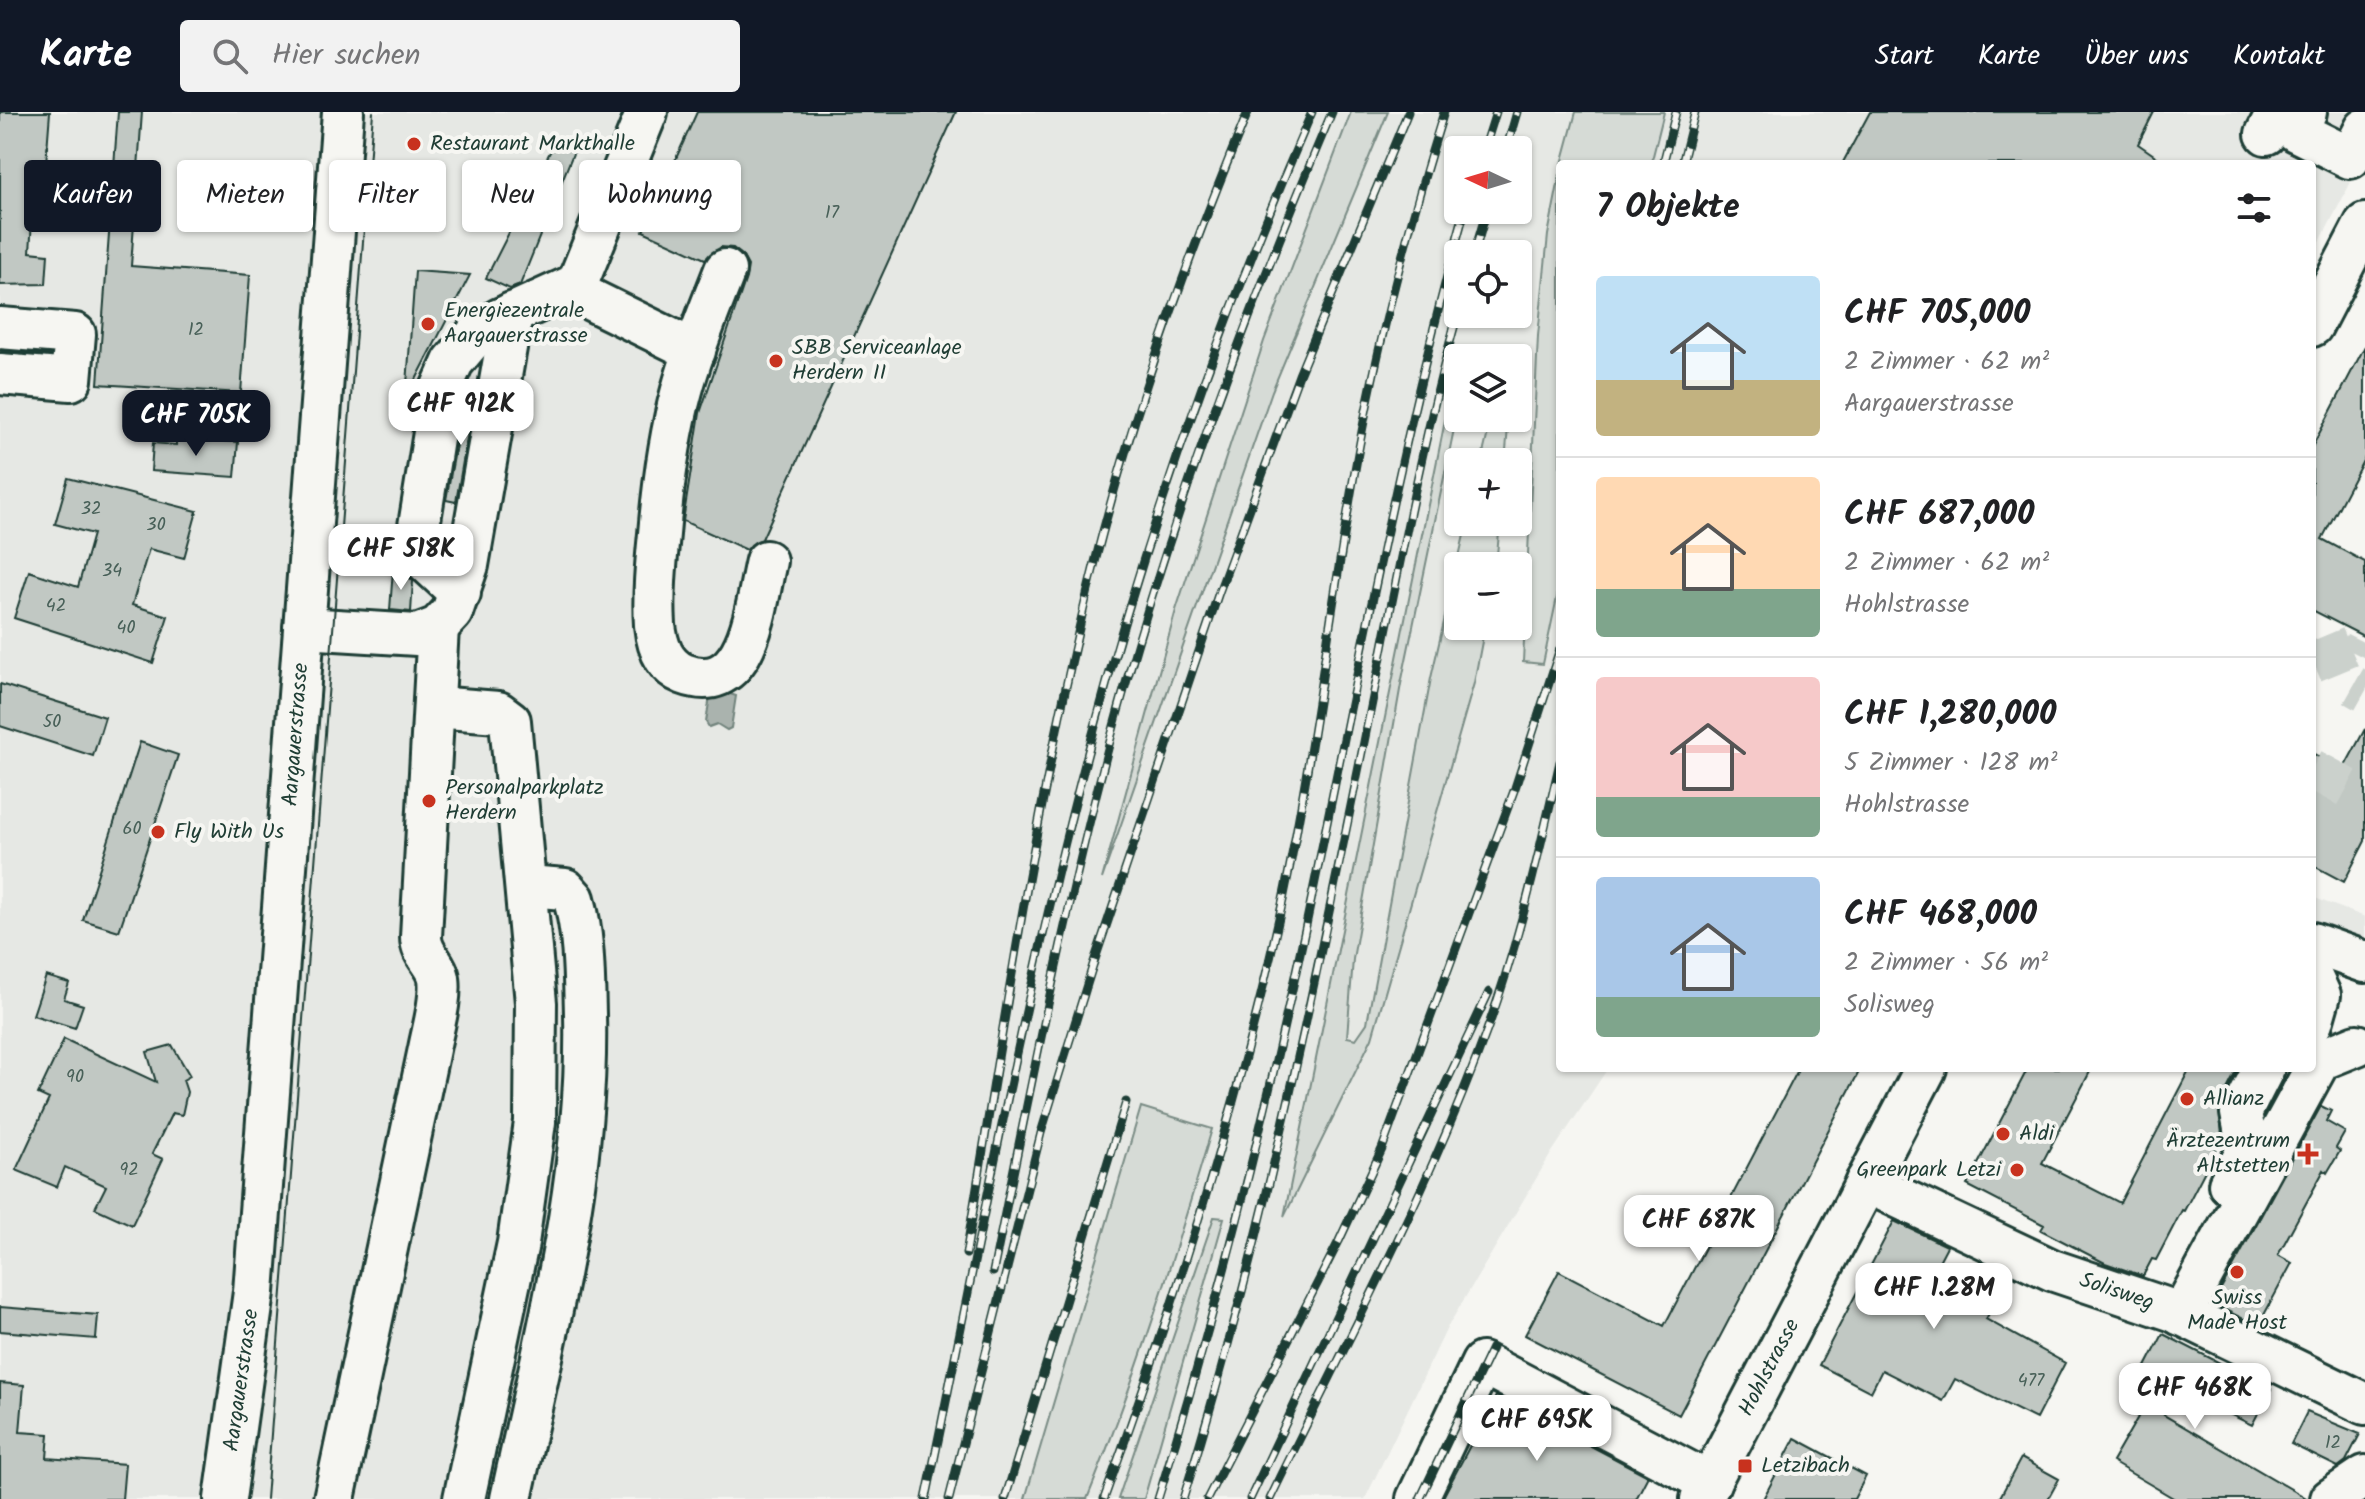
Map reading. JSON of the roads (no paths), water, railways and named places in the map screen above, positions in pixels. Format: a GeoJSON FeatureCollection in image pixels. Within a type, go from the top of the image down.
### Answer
{"type":"FeatureCollection","features":[{"type":"Feature","properties":{"kind":"street","name":"Aargauerstrasse"},"geometry":{"type":"LineString","coordinates":[[225,1499],[254,1292],[343,112]]}},
{"type":"Feature","properties":{"kind":"street"},"geometry":{"type":"LineString","coordinates":[[460,593],[420,556],[416,545],[441,389],[447,371],[467,344],[512,313],[571,290],[586,270],[647,112]]}},
{"type":"Feature","properties":{"kind":"street"},"geometry":{"type":"LineString","coordinates":[[2306,112],[2296,131],[2350,158],[2365,129]]}},
{"type":"Feature","properties":{"kind":"street"},"geometry":{"type":"LineString","coordinates":[[2316,321],[2353,278],[2365,224]]}},
{"type":"Feature","properties":{"kind":"street"},"geometry":{"type":"LineString","coordinates":[[725,270],[695,351],[672,433],[657,552],[656,633],[663,656],[672,668],[706,678],[721,675],[733,667],[745,645],[766,561]]}},
{"type":"Feature","properties":{"kind":"street"},"geometry":{"type":"LineString","coordinates":[[571,290],[695,351]]}},
{"type":"Feature","properties":{"kind":"street"},"geometry":{"type":"LineString","coordinates":[[304,628],[410,636],[438,627],[452,612],[460,593],[512,313]]}},
{"type":"Feature","properties":{"kind":"street"},"geometry":{"type":"LineString","coordinates":[[0,328],[75,334],[71,380],[0,374]]}},
{"type":"Feature","properties":{"kind":"street"},"geometry":{"type":"LineString","coordinates":[[334,1499],[439,989],[439,977],[421,943],[438,627]]}},
{"type":"Feature","properties":{"kind":"street"},"geometry":{"type":"LineString","coordinates":[[434,707],[498,712],[508,718],[527,886],[537,1054],[531,1166],[464,1499]]}},
{"type":"Feature","properties":{"kind":"street"},"geometry":{"type":"LineString","coordinates":[[511,1499],[570,1219],[581,1145],[585,1074],[584,990],[574,899],[565,889],[527,886]]}},
{"type":"Feature","properties":{"kind":"street"},"geometry":{"type":"LineString","coordinates":[[2316,963],[2365,962]]}},
{"type":"Feature","properties":{"kind":"street"},"geometry":{"type":"LineString","coordinates":[[2316,969],[2320,995],[2316,1009]]}},
{"type":"Feature","properties":{"kind":"street"},"geometry":{"type":"LineString","coordinates":[[2316,1067],[2320,1060],[2357,1045]]}},
{"type":"Feature","properties":{"kind":"street","name":"Hohlstrasse"},"geometry":{"type":"LineString","coordinates":[[1706,1491],[1924,1072]]}},
{"type":"Feature","properties":{"kind":"street"},"geometry":{"type":"LineString","coordinates":[[2172,1311],[2248,1149],[2241,1113],[2262,1072]]}},
{"type":"Feature","properties":{"kind":"street"},"geometry":{"type":"LineString","coordinates":[[2172,1311],[2313,1072]]}},
{"type":"Feature","properties":{"kind":"street","name":"Solisweg"},"geometry":{"type":"LineString","coordinates":[[1866,1182],[2052,1270],[2172,1311],[2365,1404]]}},
{"type":"Feature","properties":{"kind":"street"},"geometry":{"type":"LineString","coordinates":[[1417,1499],[1482,1363],[1663,1456],[1706,1491]]}},
{"type":"Feature","properties":{"kind":"street"},"geometry":{"type":"LineString","coordinates":[[2331,1499],[2365,1476]]}},
{"type":"Feature","properties":{"kind":"tunnel"},"geometry":{"type":"LineString","coordinates":[[2324,636],[2342,679],[2365,692]]}},
{"type":"Feature","properties":{"kind":"tunnel"},"geometry":{"type":"LineString","coordinates":[[2359,655],[2365,643]]}},
{"type":"Feature","properties":{"kind":"tunnel"},"geometry":{"type":"LineString","coordinates":[[2316,771],[2355,792],[2365,789]]}},
{"type":"Feature","properties":{"kind":"tram line"},"geometry":{"type":"LineString","coordinates":[[266,1499],[373,112]]}},
{"type":"Feature","properties":{"kind":"railway"},"geometry":{"type":"LineString","coordinates":[[966,1254],[1038,825],[1093,570],[1125,453],[1162,338],[1248,112]]}},
{"type":"Feature","properties":{"kind":"railway"},"geometry":{"type":"LineString","coordinates":[[926,1499],[1044,929],[1113,660],[1163,501],[1218,344],[1312,112]]}},
{"type":"Feature","properties":{"kind":"railway"},"geometry":{"type":"LineString","coordinates":[[993,1272],[1069,907],[1124,690],[1193,470],[1274,254],[1332,112]]}},
{"type":"Feature","properties":{"kind":"railway"},"geometry":{"type":"LineString","coordinates":[[949,1499],[1041,1133],[1093,965],[1219,592],[1299,375],[1408,112]]}},
{"type":"Feature","properties":{"kind":"railway"},"geometry":{"type":"LineString","coordinates":[[1104,1499],[1204,1202],[1266,976],[1304,789],[1366,410],[1396,281],[1444,112]]}},
{"type":"Feature","properties":{"kind":"railway"},"geometry":{"type":"LineString","coordinates":[[1488,136],[1496,112]]}},
{"type":"Feature","properties":{"kind":"railway"},"geometry":{"type":"LineString","coordinates":[[1510,136],[1517,112]]}},
{"type":"Feature","properties":{"kind":"railway"},"geometry":{"type":"LineString","coordinates":[[1664,160],[1676,112]]}},
{"type":"Feature","properties":{"kind":"railway"},"geometry":{"type":"LineString","coordinates":[[1683,160],[1695,112]]}},
{"type":"Feature","properties":{"kind":"railway"},"geometry":{"type":"LineString","coordinates":[[1158,1499],[1220,1285],[1257,1142],[1306,925],[1399,476],[1461,224]]}},
{"type":"Feature","properties":{"kind":"railway"},"geometry":{"type":"LineString","coordinates":[[1478,240],[1483,224]]}},
{"type":"Feature","properties":{"kind":"railway"},"geometry":{"type":"LineString","coordinates":[[1183,1499],[1237,1311],[1284,1121],[1419,471],[1454,328]]}},
{"type":"Feature","properties":{"kind":"railway"},"geometry":{"type":"LineString","coordinates":[[1207,1499],[1339,1241],[1382,1149],[1515,788],[1556,661]]}},
{"type":"Feature","properties":{"kind":"railway"},"geometry":{"type":"LineString","coordinates":[[1270,1499],[1379,1279],[1431,1167],[1478,1054],[1514,946],[1556,779]]}},
{"type":"Feature","properties":{"kind":"railway"},"geometry":{"type":"LineString","coordinates":[[1250,1499],[1489,992]]}},
{"type":"Feature","properties":{"kind":"railway"},"geometry":{"type":"LineString","coordinates":[[1005,1499],[1126,1102]]}},
{"type":"Feature","properties":{"kind":"railway"},"geometry":{"type":"LineString","coordinates":[[1420,1499],[1492,1348]]}},
{"type":"Feature","properties":{"kind":"place","name":"Restaurant Markthalle"},"geometry":{"type":"Point","coordinates":[414,144]}},
{"type":"Feature","properties":{"kind":"place","name":"Energiezentrale Aargauerstrasse"},"geometry":{"type":"Point","coordinates":[428,324]}},
{"type":"Feature","properties":{"kind":"place","name":"SBB Serviceanlage Herdern II"},"geometry":{"type":"Point","coordinates":[776,361]}},
{"type":"Feature","properties":{"kind":"place","name":"Personalparkplatz Herdern"},"geometry":{"type":"Point","coordinates":[429,801]}},
{"type":"Feature","properties":{"kind":"place","name":"Fly With Us"},"geometry":{"type":"Point","coordinates":[158,832]}},
{"type":"Feature","properties":{"kind":"place","name":"Allianz"},"geometry":{"type":"Point","coordinates":[2187,1099]}},
{"type":"Feature","properties":{"kind":"place","name":"Aldi"},"geometry":{"type":"Point","coordinates":[2003,1134]}},
{"type":"Feature","properties":{"kind":"place","name":"Ärztezentrum Altstetten"},"geometry":{"type":"Point","coordinates":[2308,1154]}},
{"type":"Feature","properties":{"kind":"place","name":"Greenpark Letzi"},"geometry":{"type":"Point","coordinates":[2017,1170]}},
{"type":"Feature","properties":{"kind":"place","name":"Swiss Made Host"},"geometry":{"type":"Point","coordinates":[2237,1272]}},
{"type":"Feature","properties":{"kind":"place","name":"Letzibach"},"geometry":{"type":"Point","coordinates":[1745,1466]}}]}
